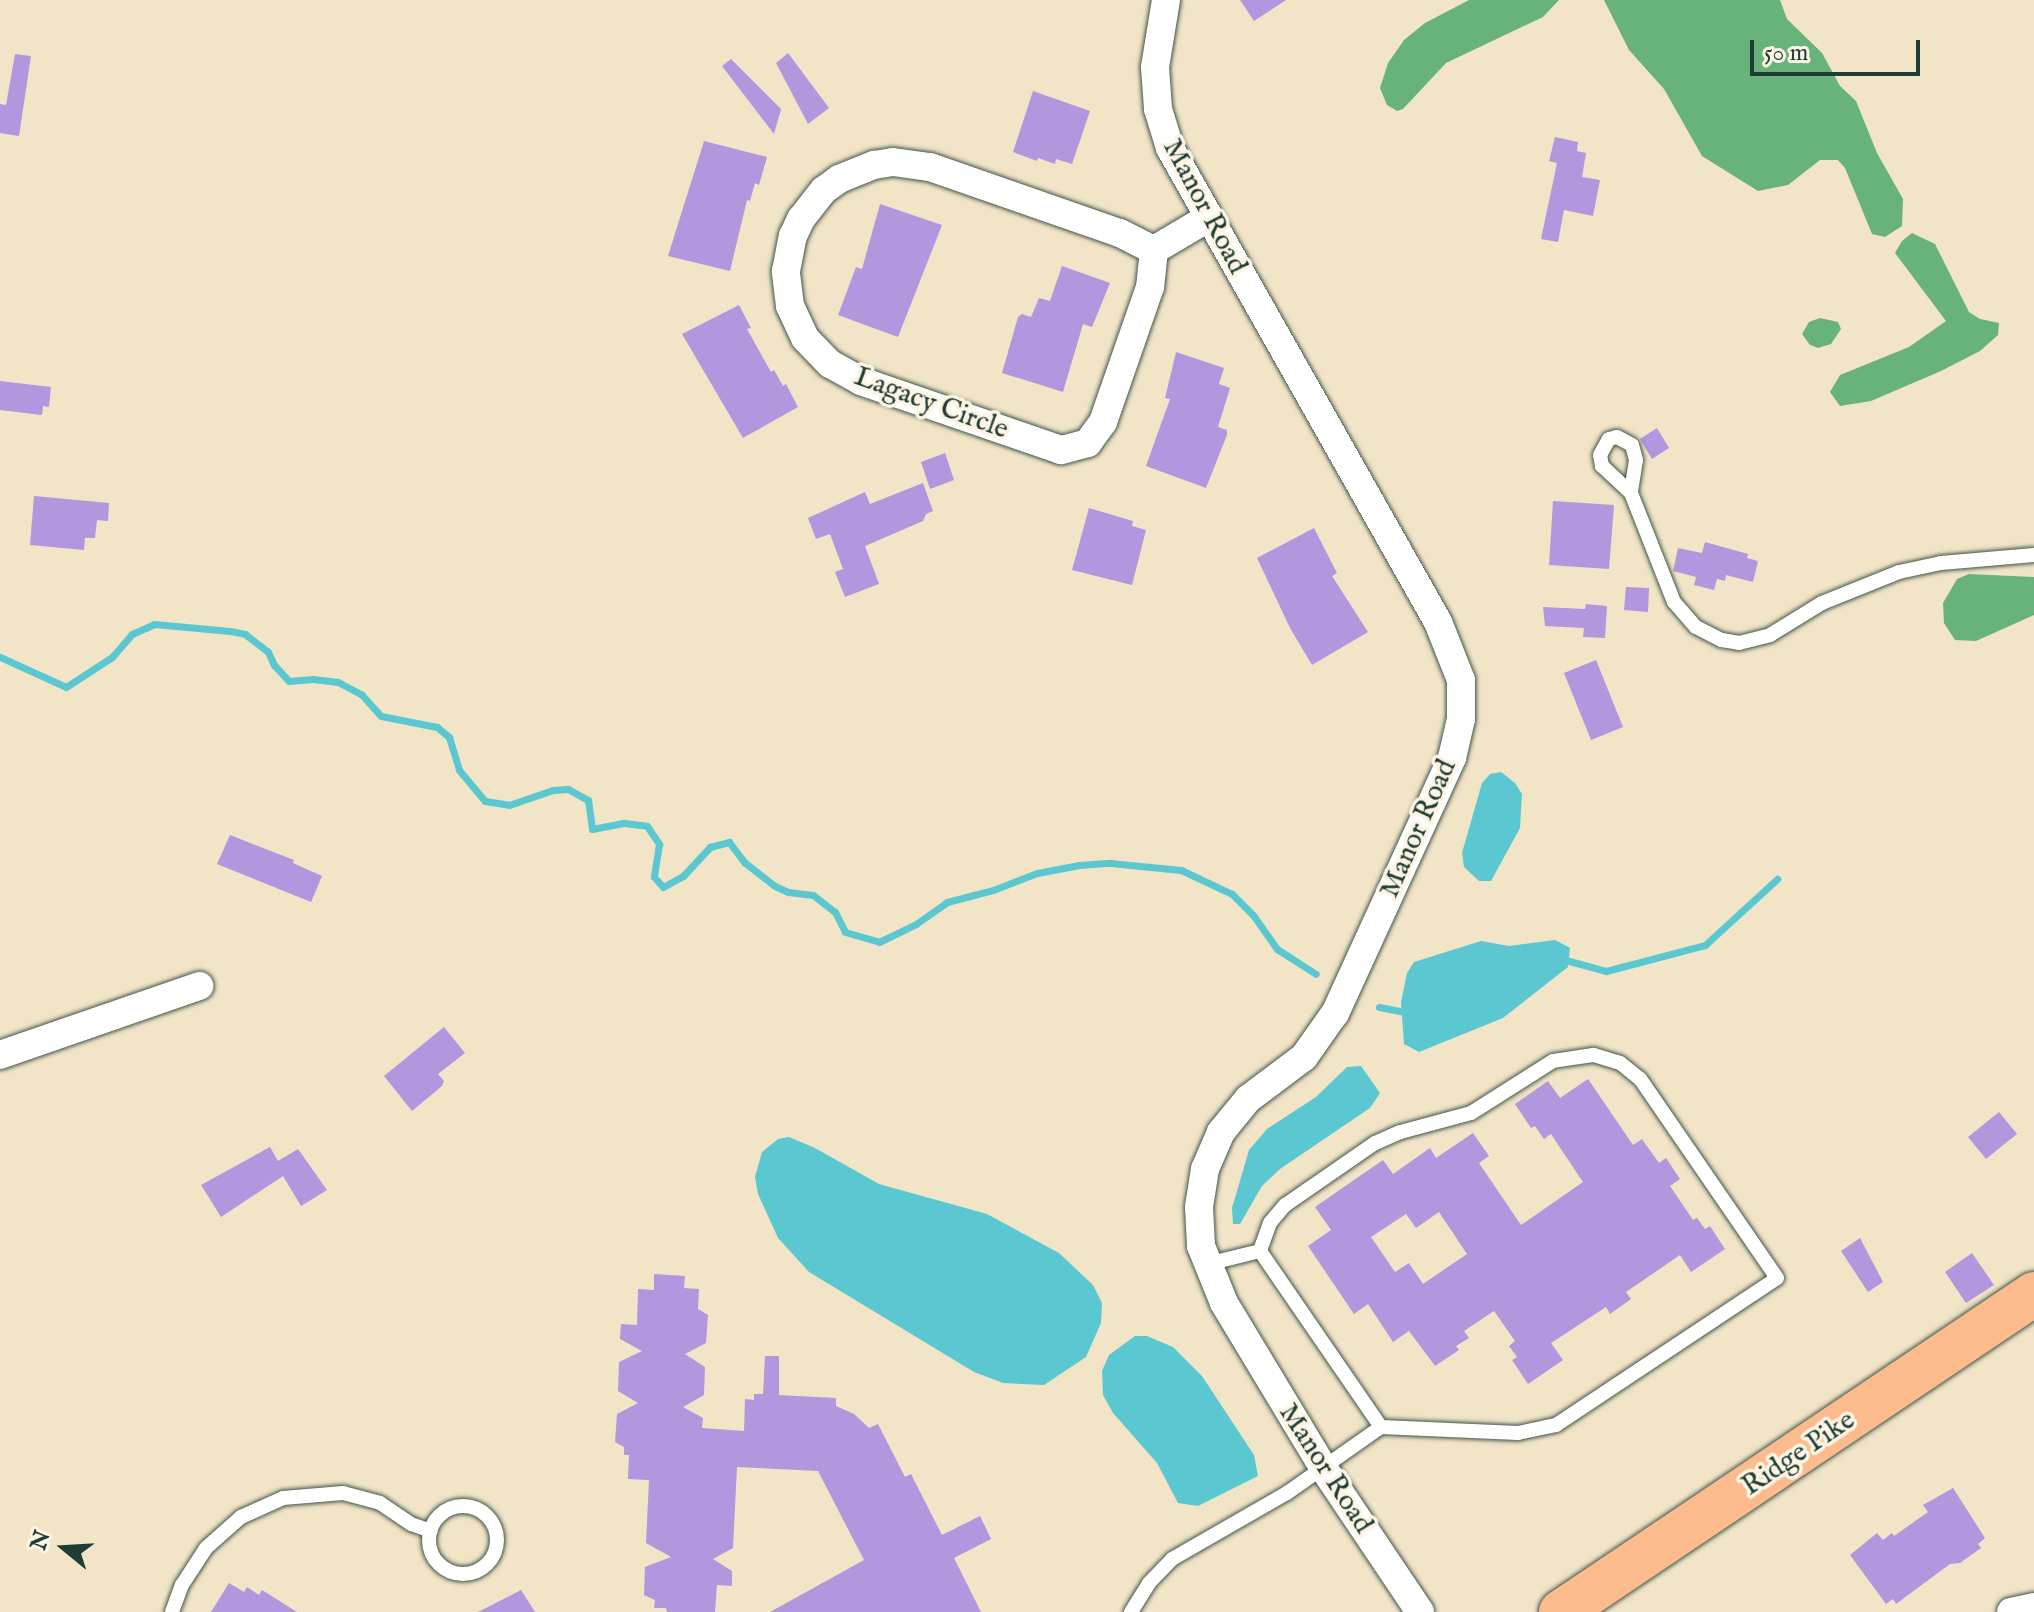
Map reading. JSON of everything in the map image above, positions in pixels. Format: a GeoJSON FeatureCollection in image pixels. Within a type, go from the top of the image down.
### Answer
{"type":"FeatureCollection","features":[{"type":"Feature","properties":{"kind":"main road","name":"Ridge Pike"},"geometry":{"type":"LineString","coordinates":[[1561,1612],[2034,1294]]}},
{"type":"Feature","properties":{"kind":"street","name":"Manor Road"},"geometry":{"type":"LineString","coordinates":[[1166,0],[1156,47],[1158,109],[1170,148],[1438,622],[1456,662],[1462,699],[1458,739],[1445,776],[1335,1013],[1304,1057],[1255,1093],[1234,1114],[1211,1151],[1199,1207],[1199,1228],[1207,1264],[1242,1335],[1324,1469],[1420,1612]]}},
{"type":"Feature","properties":{"kind":"street","name":"Lagacy Circle"},"geometry":{"type":"LineString","coordinates":[[893,162],[930,167],[1120,233],[1154,250],[1150,287],[1103,422],[1088,443],[1071,450],[1051,447],[845,373],[805,338],[790,306],[787,289],[787,262],[793,236],[811,203],[848,174],[893,162]]}},
{"type":"Feature","properties":{"kind":"street"},"geometry":{"type":"LineString","coordinates":[[1154,250],[1208,218]]}},
{"type":"Feature","properties":{"kind":"street"},"geometry":{"type":"LineString","coordinates":[[0,1055],[199,986]]}},
{"type":"Feature","properties":{"kind":"street"},"geometry":{"type":"LineString","coordinates":[[2011,1612],[2034,1607]]}},
{"type":"Feature","properties":{"kind":"lane"},"geometry":{"type":"LineString","coordinates":[[1631,493],[1674,602],[1696,627],[1722,640],[1739,643],[1770,635],[1822,603],[1899,572],[1941,563],[2034,555]]}},
{"type":"Feature","properties":{"kind":"lane"},"geometry":{"type":"LineString","coordinates":[[1131,1612],[1149,1583],[1172,1559],[1324,1469],[1381,1427],[1518,1433],[1556,1425],[1777,1278],[1640,1079],[1620,1063],[1593,1055],[1553,1061],[1471,1113],[1400,1132],[1375,1143],[1285,1205],[1270,1223],[1260,1251]]}},
{"type":"Feature","properties":{"kind":"lane"},"geometry":{"type":"LineString","coordinates":[[1207,1264],[1260,1251]]}},
{"type":"Feature","properties":{"kind":"lane"},"geometry":{"type":"LineString","coordinates":[[1260,1251],[1381,1427]]}},
{"type":"Feature","properties":{"kind":"lane"},"geometry":{"type":"LineString","coordinates":[[172,1612],[182,1585],[206,1548],[241,1517],[283,1498],[343,1493],[380,1503],[411,1524],[431,1531]]}},
{"type":"Feature","properties":{"kind":"lane"},"geometry":{"type":"LineString","coordinates":[[469,1506],[481,1511],[496,1530],[494,1554],[477,1571],[452,1572],[433,1556],[431,1531],[445,1511],[469,1506]]}},
{"type":"Feature","properties":{"kind":"green space"},"geometry":{"type":"Polygon","coordinates":[[[1469,0],[1559,0],[1543,17],[1446,63],[1403,109],[1397,111],[1387,105],[1380,88],[1388,63],[1404,40],[1425,23],[1469,0]]]}},
{"type":"Feature","properties":{"kind":"green space"},"geometry":{"type":"Polygon","coordinates":[[[1604,0],[1780,0],[1787,19],[1822,53],[1840,86],[1856,101],[1877,153],[1903,199],[1902,226],[1885,237],[1872,234],[1845,168],[1838,160],[1820,160],[1788,185],[1758,191],[1702,156],[1664,89],[1629,50],[1604,0]]]}},
{"type":"Feature","properties":{"kind":"green space"},"geometry":{"type":"Polygon","coordinates":[[[1912,233],[1935,244],[1969,312],[1980,319],[1999,323],[1998,335],[1980,351],[1941,371],[1871,401],[1840,406],[1830,392],[1840,375],[1909,347],[1946,321],[1895,253],[1902,241],[1912,233]]]}},
{"type":"Feature","properties":{"kind":"green space"},"geometry":{"type":"Polygon","coordinates":[[[1820,318],[1838,322],[1841,329],[1831,344],[1818,348],[1810,345],[1802,334],[1809,322],[1820,318]]]}},
{"type":"Feature","properties":{"kind":"green space"},"geometry":{"type":"Polygon","coordinates":[[[1969,574],[2034,577],[2034,615],[1976,641],[1955,640],[1944,623],[1943,603],[1957,579],[1969,574]]]}},
{"type":"Feature","properties":{"kind":"water"},"geometry":{"type":"Polygon","coordinates":[[[1501,772],[1515,783],[1522,794],[1520,828],[1491,881],[1479,881],[1464,867],[1462,853],[1482,783],[1490,774],[1501,772]]]}},
{"type":"Feature","properties":{"kind":"water"},"geometry":{"type":"Polygon","coordinates":[[[1555,940],[1570,948],[1568,967],[1503,1018],[1419,1052],[1404,1044],[1401,1002],[1407,973],[1414,962],[1481,941],[1509,946],[1555,940]]]}},
{"type":"Feature","properties":{"kind":"water"},"geometry":{"type":"Polygon","coordinates":[[[1361,1066],[1380,1093],[1370,1108],[1280,1169],[1262,1186],[1240,1224],[1233,1224],[1232,1208],[1249,1150],[1267,1129],[1316,1097],[1347,1067],[1361,1066]]]}},
{"type":"Feature","properties":{"kind":"water"},"geometry":{"type":"Polygon","coordinates":[[[789,1137],[879,1184],[987,1214],[1059,1253],[1093,1285],[1102,1303],[1101,1323],[1086,1357],[1044,1385],[1003,1383],[974,1372],[809,1272],[778,1238],[758,1194],[755,1177],[762,1152],[778,1139],[789,1137]]]}},
{"type":"Feature","properties":{"kind":"water"},"geometry":{"type":"Polygon","coordinates":[[[1135,1336],[1147,1336],[1173,1347],[1202,1376],[1254,1455],[1258,1476],[1198,1506],[1178,1503],[1157,1463],[1113,1413],[1103,1395],[1102,1371],[1109,1355],[1135,1336]]]}},
{"type":"Feature","properties":{"kind":"building"},"geometry":{"type":"Polygon","coordinates":[[[1240,0],[1286,0],[1254,21],[1240,0]]]}},
{"type":"Feature","properties":{"kind":"building"},"geometry":{"type":"Polygon","coordinates":[[[788,53],[829,108],[808,124],[776,63],[788,53]]]}},
{"type":"Feature","properties":{"kind":"building"},"geometry":{"type":"Polygon","coordinates":[[[15,54],[31,56],[19,136],[0,133],[0,104],[6,105],[15,54]]]}},
{"type":"Feature","properties":{"kind":"building"},"geometry":{"type":"Polygon","coordinates":[[[731,59],[781,109],[774,134],[722,66],[731,59]]]}},
{"type":"Feature","properties":{"kind":"building"},"geometry":{"type":"Polygon","coordinates":[[[1033,91],[1090,111],[1072,164],[1056,159],[1055,164],[1038,158],[1037,161],[1013,152],[1033,91]]]}},
{"type":"Feature","properties":{"kind":"building"},"geometry":{"type":"Polygon","coordinates":[[[1555,137],[1578,142],[1577,151],[1586,153],[1582,177],[1600,180],[1593,216],[1564,210],[1558,242],[1541,239],[1557,163],[1549,161],[1555,137]]]}},
{"type":"Feature","properties":{"kind":"building"},"geometry":{"type":"Polygon","coordinates":[[[704,141],[767,157],[759,185],[755,183],[750,201],[747,200],[730,271],[668,256],[704,141]]]}},
{"type":"Feature","properties":{"kind":"building"},"geometry":{"type":"Polygon","coordinates":[[[880,204],[942,225],[898,337],[838,315],[856,267],[862,269],[880,204]]]}},
{"type":"Feature","properties":{"kind":"building"},"geometry":{"type":"Polygon","coordinates":[[[1062,266],[1110,283],[1092,327],[1083,324],[1063,392],[1002,373],[1018,317],[1022,314],[1031,317],[1039,298],[1050,301],[1062,266]]]}},
{"type":"Feature","properties":{"kind":"building"},"geometry":{"type":"Polygon","coordinates":[[[739,305],[751,328],[747,329],[771,372],[774,370],[783,386],[786,384],[798,407],[743,438],[682,334],[739,305]]]}},
{"type":"Feature","properties":{"kind":"building"},"geometry":{"type":"Polygon","coordinates":[[[1176,352],[1224,368],[1219,384],[1230,388],[1218,427],[1227,430],[1227,435],[1206,488],[1146,466],[1170,399],[1165,398],[1176,352]]]}},
{"type":"Feature","properties":{"kind":"building"},"geometry":{"type":"Polygon","coordinates":[[[0,381],[51,387],[49,407],[43,406],[42,415],[0,410],[0,381]]]}},
{"type":"Feature","properties":{"kind":"building"},"geometry":{"type":"Polygon","coordinates":[[[1657,428],[1669,448],[1652,459],[1640,439],[1657,428]]]}},
{"type":"Feature","properties":{"kind":"building"},"geometry":{"type":"Polygon","coordinates":[[[945,453],[954,480],[930,489],[921,462],[945,453]]]}},
{"type":"Feature","properties":{"kind":"building"},"geometry":{"type":"Polygon","coordinates":[[[923,483],[933,511],[926,514],[923,521],[865,546],[879,584],[845,597],[835,572],[843,569],[830,534],[816,539],[808,518],[865,492],[870,504],[923,483]]]}},
{"type":"Feature","properties":{"kind":"building"},"geometry":{"type":"Polygon","coordinates":[[[34,496],[109,503],[108,521],[97,520],[95,538],[85,538],[84,550],[30,545],[34,496]]]}},
{"type":"Feature","properties":{"kind":"building"},"geometry":{"type":"Polygon","coordinates":[[[1553,501],[1614,505],[1609,569],[1549,565],[1553,501]]]}},
{"type":"Feature","properties":{"kind":"building"},"geometry":{"type":"Polygon","coordinates":[[[1089,508],[1133,521],[1132,526],[1146,530],[1132,585],[1072,570],[1089,508]]]}},
{"type":"Feature","properties":{"kind":"building"},"geometry":{"type":"Polygon","coordinates":[[[1314,528],[1337,573],[1332,576],[1368,632],[1312,665],[1290,628],[1257,558],[1314,528]]]}},
{"type":"Feature","properties":{"kind":"building"},"geometry":{"type":"Polygon","coordinates":[[[1705,542],[1748,554],[1747,558],[1758,561],[1753,582],[1726,575],[1725,581],[1717,579],[1714,590],[1694,585],[1696,577],[1673,571],[1678,548],[1702,553],[1705,542]]]}},
{"type":"Feature","properties":{"kind":"building"},"geometry":{"type":"Polygon","coordinates":[[[1626,587],[1649,588],[1648,612],[1624,610],[1626,587]]]}},
{"type":"Feature","properties":{"kind":"building"},"geometry":{"type":"Polygon","coordinates":[[[1586,604],[1607,606],[1605,638],[1583,637],[1584,628],[1545,626],[1543,607],[1585,609],[1586,604]]]}},
{"type":"Feature","properties":{"kind":"building"},"geometry":{"type":"Polygon","coordinates":[[[1596,660],[1623,727],[1591,740],[1564,673],[1596,660]]]}},
{"type":"Feature","properties":{"kind":"building"},"geometry":{"type":"Polygon","coordinates":[[[230,835],[294,860],[293,863],[322,876],[311,902],[217,864],[230,835]]]}},
{"type":"Feature","properties":{"kind":"building"},"geometry":{"type":"Polygon","coordinates":[[[444,1027],[465,1053],[438,1074],[444,1081],[442,1086],[412,1111],[384,1076],[444,1027]]]}},
{"type":"Feature","properties":{"kind":"building"},"geometry":{"type":"Polygon","coordinates":[[[1588,1079],[1633,1145],[1642,1139],[1659,1163],[1666,1158],[1680,1179],[1670,1186],[1693,1220],[1697,1218],[1705,1229],[1710,1226],[1725,1249],[1691,1272],[1680,1255],[1626,1292],[1631,1299],[1610,1314],[1606,1307],[1551,1343],[1563,1360],[1528,1384],[1512,1360],[1517,1357],[1509,1346],[1515,1341],[1494,1311],[1464,1331],[1469,1338],[1456,1346],[1459,1350],[1435,1366],[1409,1331],[1393,1342],[1368,1304],[1354,1314],[1308,1246],[1331,1230],[1315,1207],[1383,1160],[1393,1174],[1430,1148],[1436,1158],[1473,1133],[1489,1156],[1479,1163],[1521,1225],[1583,1182],[1551,1134],[1544,1139],[1535,1126],[1531,1128],[1515,1104],[1548,1081],[1560,1098],[1588,1079]],[[1439,1212],[1416,1228],[1406,1214],[1371,1237],[1395,1272],[1409,1263],[1423,1284],[1467,1254],[1439,1212]]]}},
{"type":"Feature","properties":{"kind":"building"},"geometry":{"type":"Polygon","coordinates":[[[1999,1112],[2017,1134],[1986,1159],[1968,1137],[1999,1112]]]}},
{"type":"Feature","properties":{"kind":"building"},"geometry":{"type":"Polygon","coordinates":[[[270,1147],[278,1161],[298,1149],[327,1190],[301,1206],[283,1176],[221,1217],[201,1185],[270,1147]]]}},
{"type":"Feature","properties":{"kind":"building"},"geometry":{"type":"Polygon","coordinates":[[[1860,1238],[1883,1282],[1868,1292],[1841,1251],[1860,1238]]]}},
{"type":"Feature","properties":{"kind":"building"},"geometry":{"type":"Polygon","coordinates":[[[1972,1253],[1994,1285],[1966,1303],[1945,1272],[1972,1253]]]}},
{"type":"Feature","properties":{"kind":"building"},"geometry":{"type":"Polygon","coordinates":[[[654,1274],[685,1276],[684,1288],[699,1289],[698,1309],[708,1315],[706,1343],[685,1354],[705,1367],[704,1395],[683,1407],[703,1418],[702,1428],[744,1431],[745,1399],[754,1400],[754,1394],[763,1394],[765,1356],[779,1356],[779,1395],[836,1398],[836,1406],[854,1414],[869,1428],[878,1424],[905,1477],[911,1474],[942,1535],[980,1516],[991,1539],[954,1558],[981,1612],[770,1612],[864,1560],[818,1471],[737,1467],[733,1548],[713,1559],[732,1571],[732,1586],[717,1585],[715,1612],[667,1612],[666,1608],[654,1608],[655,1600],[644,1595],[645,1567],[671,1557],[646,1543],[649,1480],[628,1479],[629,1455],[624,1455],[624,1447],[615,1442],[617,1414],[638,1403],[618,1391],[619,1362],[642,1351],[620,1339],[621,1324],[637,1325],[638,1289],[654,1290],[654,1274]]]}},
{"type":"Feature","properties":{"kind":"building"},"geometry":{"type":"Polygon","coordinates":[[[1953,1488],[1985,1538],[1978,1544],[1981,1548],[1960,1563],[1950,1564],[1896,1604],[1893,1599],[1886,1604],[1850,1555],[1877,1533],[1883,1540],[1892,1533],[1894,1536],[1928,1512],[1923,1505],[1953,1488]]]}},
{"type":"Feature","properties":{"kind":"building"},"geometry":{"type":"Polygon","coordinates":[[[229,1583],[244,1592],[247,1587],[259,1595],[262,1590],[297,1612],[211,1612],[229,1583]]]}},
{"type":"Feature","properties":{"kind":"building"},"geometry":{"type":"Polygon","coordinates":[[[521,1590],[535,1612],[478,1612],[521,1590]]]}},
{"type":"Feature","properties":{"kind":"waterway"},"geometry":{"type":"LineString","coordinates":[[0,657],[66,687],[112,657],[132,634],[154,624],[245,634],[268,652],[274,665],[289,681],[313,679],[338,682],[362,695],[381,716],[437,727],[449,737],[459,770],[485,801],[509,805],[553,790],[568,789],[588,800],[592,829],[624,823],[647,826],[659,844],[654,877],[663,887],[683,876],[710,847],[729,842],[744,862],[775,886],[788,892],[813,895],[835,912],[845,932],[879,942],[916,924],[947,902],[993,890],[1037,873],[1110,863],[1181,870],[1232,894],[1253,915],[1277,949],[1316,974]]}},
{"type":"Feature","properties":{"kind":"waterway"},"geometry":{"type":"LineString","coordinates":[[1562,959],[1606,971],[1705,945],[1777,879]]}},
{"type":"Feature","properties":{"kind":"waterway"},"geometry":{"type":"LineString","coordinates":[[1379,1007],[1409,1013]]}}]}
